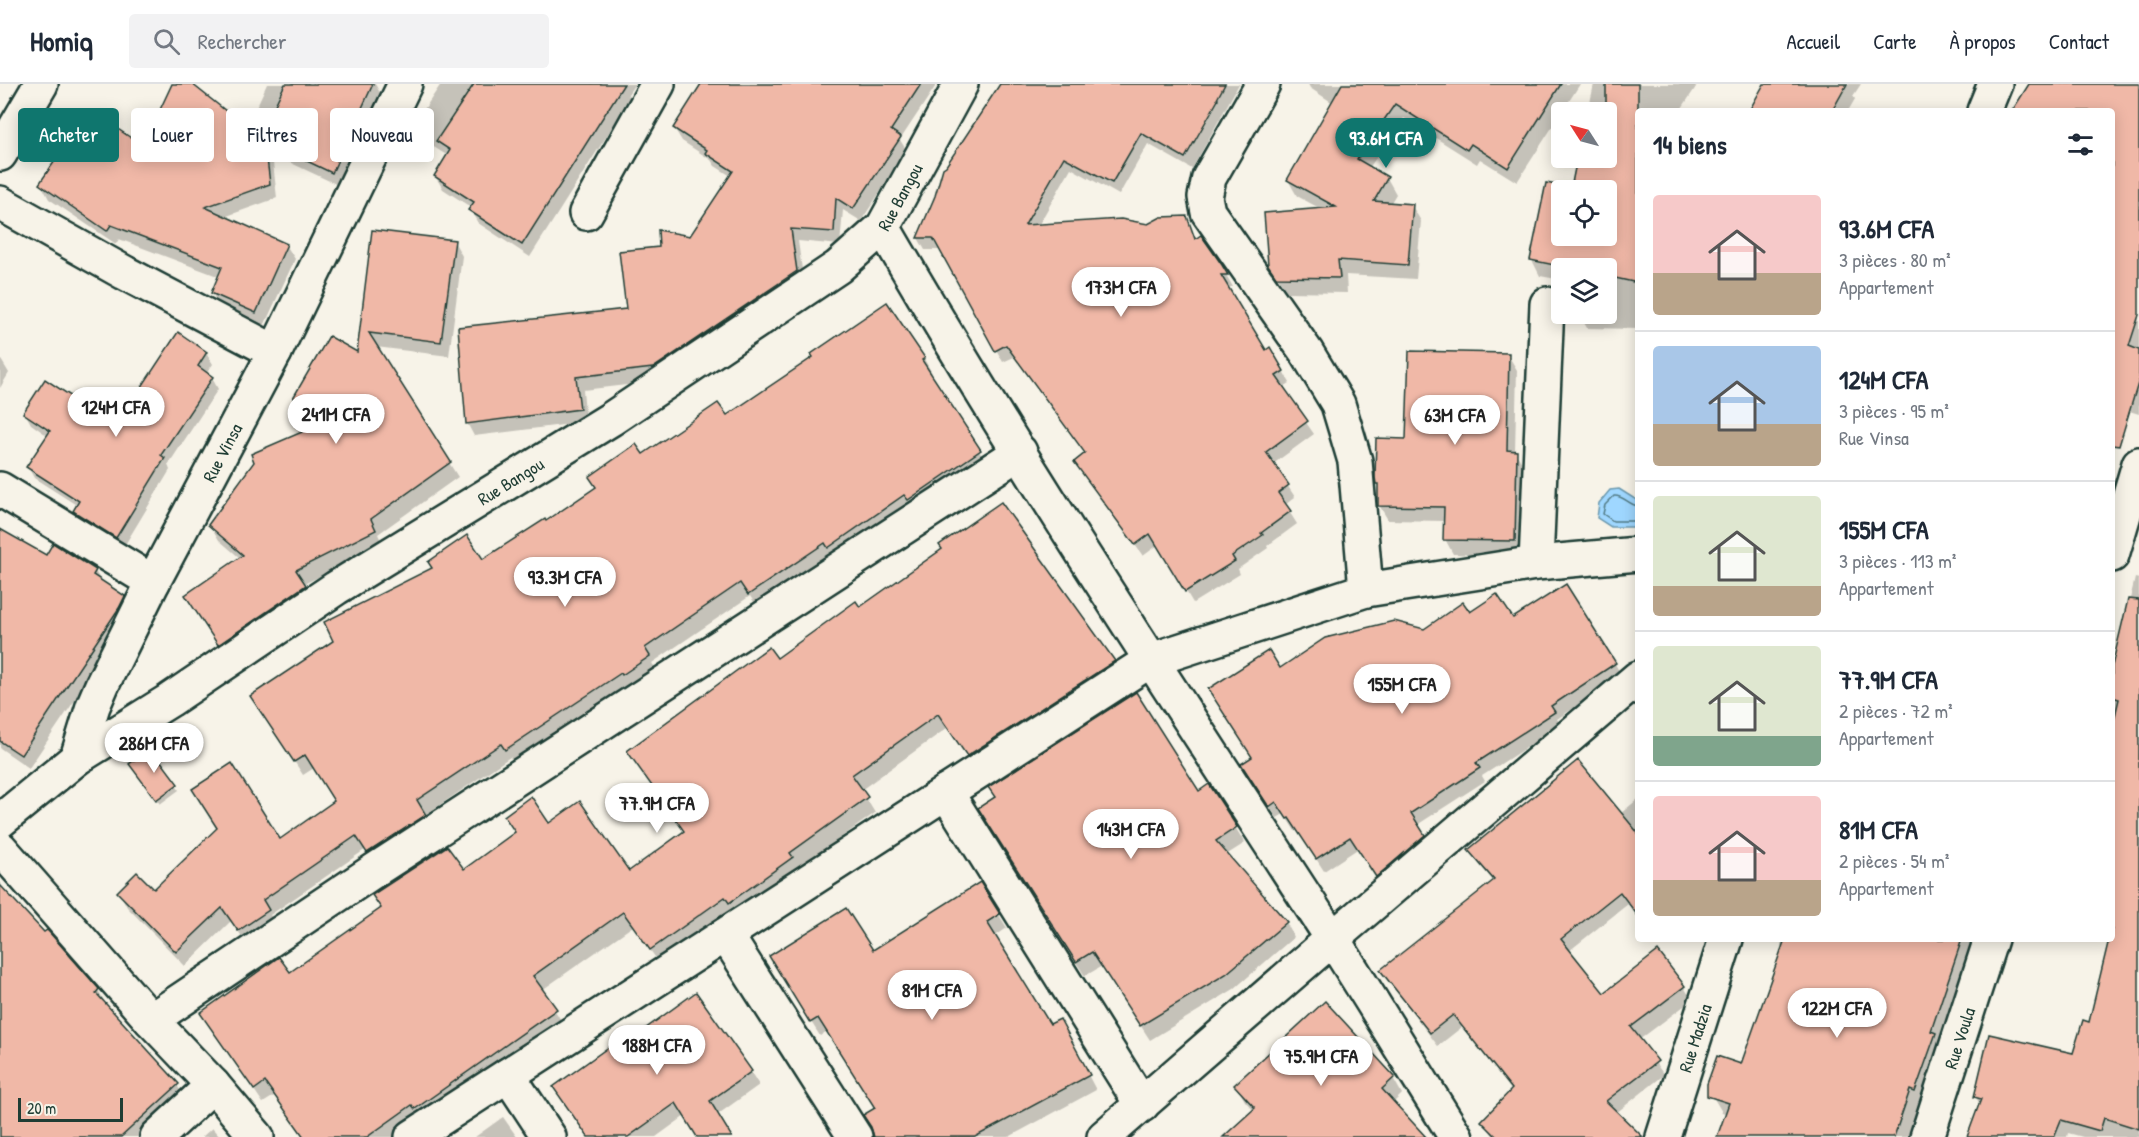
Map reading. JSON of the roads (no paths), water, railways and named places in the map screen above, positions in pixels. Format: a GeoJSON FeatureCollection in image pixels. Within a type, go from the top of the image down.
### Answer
{"type":"FeatureCollection","features":[{"type":"Feature","properties":{"kind":"street"},"geometry":{"type":"LineString","coordinates":[[0,154],[41,84]]}},
{"type":"Feature","properties":{"kind":"street","name":"Rue Vinsa"},"geometry":{"type":"LineString","coordinates":[[77,758],[102,685],[153,582],[275,352],[405,84]]}},
{"type":"Feature","properties":{"kind":"street"},"geometry":{"type":"LineString","coordinates":[[586,213],[658,84]]}},
{"type":"Feature","properties":{"kind":"street","name":"Rue Bangou"},"geometry":{"type":"LineString","coordinates":[[0,821],[77,758],[170,700],[336,588],[611,419],[838,267],[883,227],[961,84]]}},
{"type":"Feature","properties":{"kind":"street"},"geometry":{"type":"LineString","coordinates":[[1263,84],[1209,178],[1205,197],[1208,212],[1307,353],[1338,404],[1355,461],[1366,590]]}},
{"type":"Feature","properties":{"kind":"street"},"geometry":{"type":"LineString","coordinates":[[1985,108],[1994,84]]}},
{"type":"Feature","properties":{"kind":"street"},"geometry":{"type":"LineString","coordinates":[[0,203],[125,273],[275,352]]}},
{"type":"Feature","properties":{"kind":"street"},"geometry":{"type":"LineString","coordinates":[[883,227],[958,356],[1332,939],[1456,1137]]}},
{"type":"Feature","properties":{"kind":"street"},"geometry":{"type":"LineString","coordinates":[[1536,563],[1547,304]]}},
{"type":"Feature","properties":{"kind":"street"},"geometry":{"type":"LineString","coordinates":[[151,1020],[375,870],[1020,452]]}},
{"type":"Feature","properties":{"kind":"street"},"geometry":{"type":"LineString","coordinates":[[2115,545],[2139,464]]}},
{"type":"Feature","properties":{"kind":"street"},"geometry":{"type":"LineString","coordinates":[[0,489],[153,582]]}},
{"type":"Feature","properties":{"kind":"street"},"geometry":{"type":"LineString","coordinates":[[412,1137],[1151,660],[1366,590],[1536,563],[1635,554]]}},
{"type":"Feature","properties":{"kind":"street"},"geometry":{"type":"LineString","coordinates":[[1104,1137],[1635,681]]}},
{"type":"Feature","properties":{"kind":"street"},"geometry":{"type":"LineString","coordinates":[[946,792],[1142,1105]]}},
{"type":"Feature","properties":{"kind":"street"},"geometry":{"type":"LineString","coordinates":[[0,848],[257,1137]]}},
{"type":"Feature","properties":{"kind":"street"},"geometry":{"type":"LineString","coordinates":[[726,935],[855,1137]]}},
{"type":"Feature","properties":{"kind":"street","name":"Rue Madzia"},"geometry":{"type":"LineString","coordinates":[[1664,1137],[1725,942]]}},
{"type":"Feature","properties":{"kind":"street","name":"Rue Voula"},"geometry":{"type":"LineString","coordinates":[[1927,1137],[1990,942]]}},
{"type":"Feature","properties":{"kind":"street"},"geometry":{"type":"LineString","coordinates":[[508,1075],[549,1137]]}},
{"type":"Feature","properties":{"kind":"street"},"geometry":{"type":"LineString","coordinates":[[157,1137],[213,1085]]}},
{"type":"Feature","properties":{"kind":"water"},"geometry":{"type":"Polygon","coordinates":[[[1619,489],[1635,499],[1635,527],[1611,527],[1597,518],[1599,503],[1610,490],[1619,489]]]}}]}
